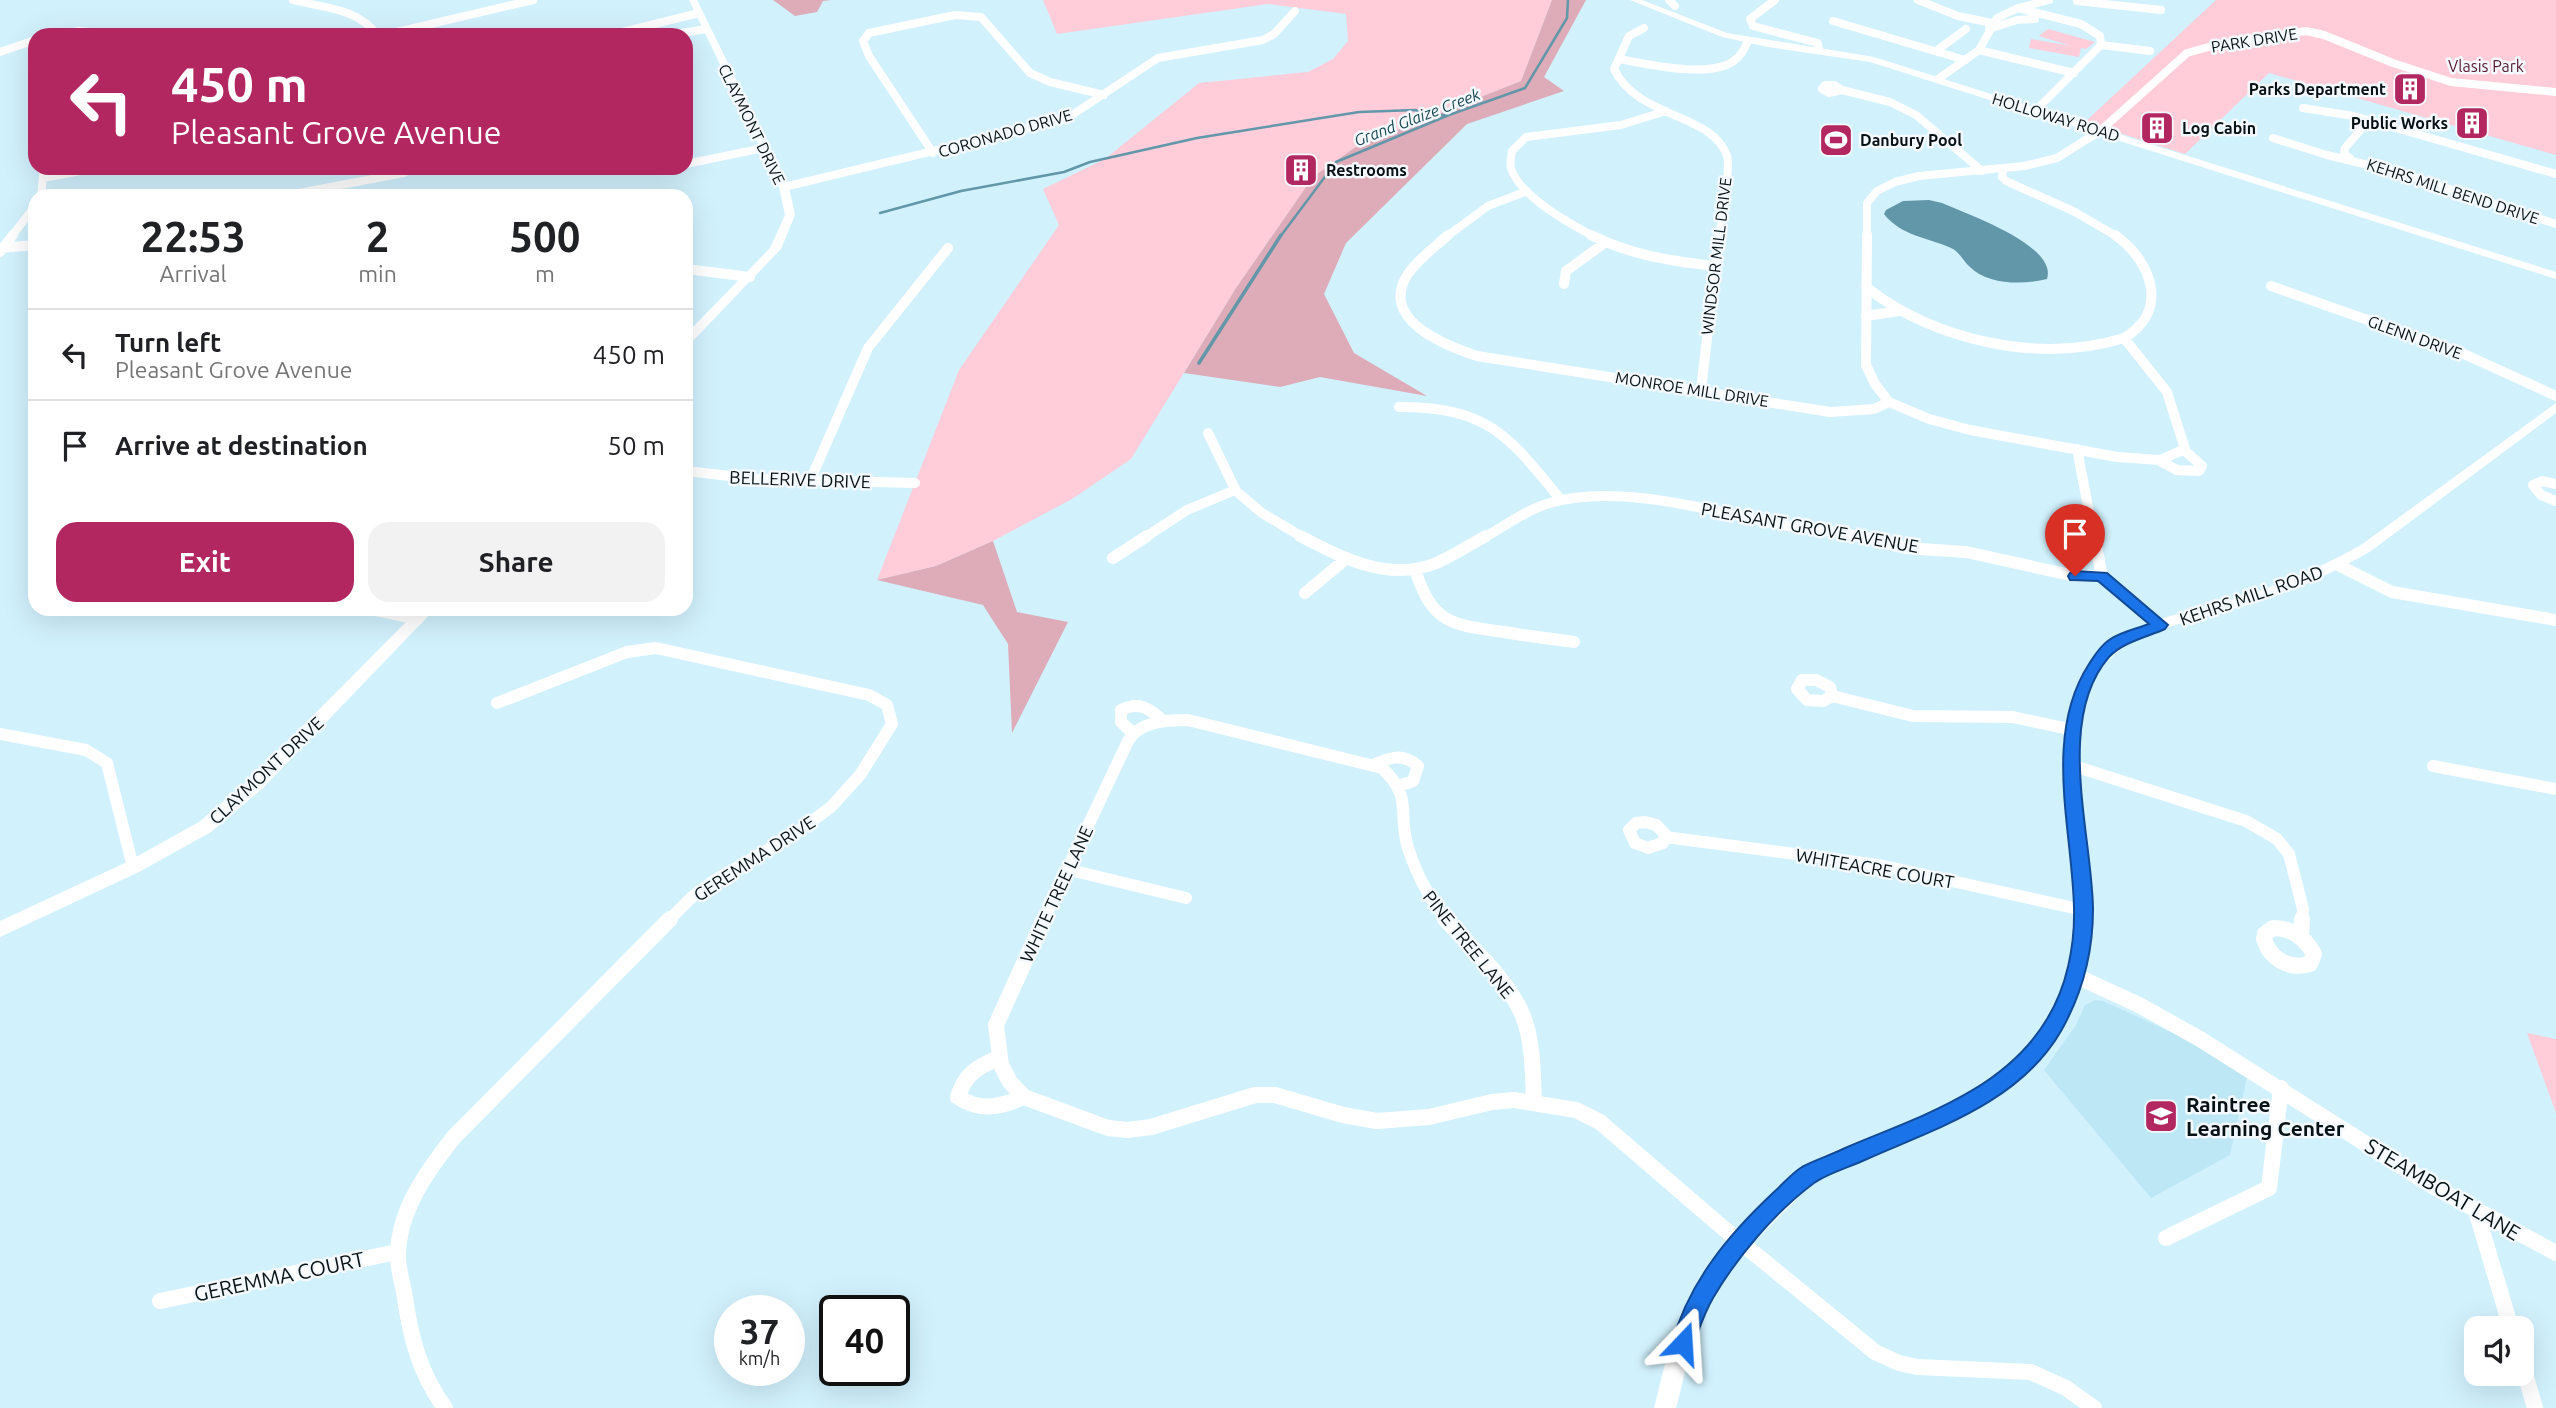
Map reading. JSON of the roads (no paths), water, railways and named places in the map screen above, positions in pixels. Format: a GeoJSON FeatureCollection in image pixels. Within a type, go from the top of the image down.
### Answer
{"type":"FeatureCollection","features":[{"type":"Feature","properties":{"kind":"street"},"geometry":{"type":"LineString","coordinates":[[293,0],[364,19],[373,28]]}},
{"type":"Feature","properties":{"kind":"street"},"geometry":{"type":"LineString","coordinates":[[414,28],[533,0]]}},
{"type":"Feature","properties":{"kind":"street","name":"CLAYMONT DRIVE"},"geometry":{"type":"LineString","coordinates":[[693,0],[784,187],[790,215],[775,249],[693,334]]}},
{"type":"Feature","properties":{"kind":"street","name":"HOLLOWAY ROAD"},"geometry":{"type":"LineString","coordinates":[[1634,0],[1712,32],[1748,41],[1871,58],[2556,276]]}},
{"type":"Feature","properties":{"kind":"street"},"geometry":{"type":"LineString","coordinates":[[1669,0],[1675,6]]}},
{"type":"Feature","properties":{"kind":"street"},"geometry":{"type":"LineString","coordinates":[[1775,0],[1750,19],[1753,26],[1792,38],[1811,39],[1818,43],[1819,50]]}},
{"type":"Feature","properties":{"kind":"street"},"geometry":{"type":"LineString","coordinates":[[1918,0],[1990,26],[2003,27],[2019,18],[2030,18],[2100,36]]}},
{"type":"Feature","properties":{"kind":"street"},"geometry":{"type":"LineString","coordinates":[[1941,10],[1952,0]]}},
{"type":"Feature","properties":{"kind":"street"},"geometry":{"type":"LineString","coordinates":[[1938,79],[1979,50],[1990,26],[2005,13],[2049,0]]}},
{"type":"Feature","properties":{"kind":"street"},"geometry":{"type":"LineString","coordinates":[[2081,24],[2076,0],[2161,10]]}},
{"type":"Feature","properties":{"kind":"street"},"geometry":{"type":"LineString","coordinates":[[2018,8],[2081,24],[2100,36]]}},
{"type":"Feature","properties":{"kind":"street","name":"CORONADO DRIVE"},"geometry":{"type":"LineString","coordinates":[[784,187],[1066,119],[1142,66],[1158,58],[1191,50],[1254,43],[1269,37],[1295,11]]}},
{"type":"Feature","properties":{"kind":"street"},"geometry":{"type":"LineString","coordinates":[[638,28],[699,13]]}},
{"type":"Feature","properties":{"kind":"street"},"geometry":{"type":"LineString","coordinates":[[933,153],[863,45],[865,36],[875,30],[955,15],[981,17],[1030,73],[1050,82],[1104,95]]}},
{"type":"Feature","properties":{"kind":"street"},"geometry":{"type":"LineString","coordinates":[[1833,20],[1965,60]]}},
{"type":"Feature","properties":{"kind":"street"},"geometry":{"type":"LineString","coordinates":[[1644,28],[1629,36],[1619,59],[1670,66],[1717,66],[1737,59],[1748,41]]}},
{"type":"Feature","properties":{"kind":"street"},"geometry":{"type":"LineString","coordinates":[[693,31],[706,29]]}},
{"type":"Feature","properties":{"kind":"street"},"geometry":{"type":"LineString","coordinates":[[1936,51],[1966,29]]}},
{"type":"Feature","properties":{"kind":"street","name":"PARK DRIVE"},"geometry":{"type":"LineString","coordinates":[[1889,402],[1875,384],[1866,365],[1867,203],[1874,192],[1892,183],[1911,176],[2003,169],[2048,162],[2100,131],[2186,53],[2212,46],[2306,31],[2324,35],[2393,63],[2451,82],[2474,87],[2556,92]]}},
{"type":"Feature","properties":{"kind":"street"},"geometry":{"type":"LineString","coordinates":[[2100,36],[2101,45]]}},
{"type":"Feature","properties":{"kind":"street"},"geometry":{"type":"LineString","coordinates":[[0,52],[28,42]]}},
{"type":"Feature","properties":{"kind":"street"},"geometry":{"type":"LineString","coordinates":[[2042,104],[2074,73],[2078,65],[2101,45],[2150,51]]}},
{"type":"Feature","properties":{"kind":"street"},"geometry":{"type":"LineString","coordinates":[[1979,50],[2074,73]]}},
{"type":"Feature","properties":{"kind":"street","name":"WINDSOR MILL DRIVE"},"geometry":{"type":"LineString","coordinates":[[1619,59],[1614,69],[1623,86],[1712,134],[1728,158],[1701,390]]}},
{"type":"Feature","properties":{"kind":"street"},"geometry":{"type":"LineString","coordinates":[[1842,90],[1880,99],[1908,110],[1925,120],[1982,171]]}},
{"type":"Feature","properties":{"kind":"street"},"geometry":{"type":"LineString","coordinates":[[2303,108],[2369,120],[2556,174]]}},
{"type":"Feature","properties":{"kind":"street"},"geometry":{"type":"LineString","coordinates":[[1666,111],[1621,125],[1538,134],[1515,143],[1508,160],[1510,170],[1517,182],[1527,191],[1579,230],[1649,256],[1714,266]]}},
{"type":"Feature","properties":{"kind":"street","name":"KEHRS MILL BEND DRIVE"},"geometry":{"type":"LineString","coordinates":[[2350,158],[2344,154],[2345,148],[2369,120]]}},
{"type":"Feature","properties":{"kind":"street","name":"KEHRS MILL BEND DRIVE"},"geometry":{"type":"LineString","coordinates":[[2273,138],[2327,155],[2350,158],[2498,203],[2556,224]]}},
{"type":"Feature","properties":{"kind":"street"},"geometry":{"type":"LineString","coordinates":[[693,163],[764,148]]}},
{"type":"Feature","properties":{"kind":"street"},"geometry":{"type":"LineString","coordinates":[[2003,169],[2006,181]]}},
{"type":"Feature","properties":{"kind":"street"},"geometry":{"type":"LineString","coordinates":[[1866,287],[1899,311],[1965,334],[2015,345],[2076,349],[2105,346],[2124,338],[2144,324],[2151,309],[2151,285],[2147,270],[2137,255],[2121,240],[2097,223],[2006,181],[1971,172]]}},
{"type":"Feature","properties":{"kind":"street"},"geometry":{"type":"LineString","coordinates":[[42,189],[43,175]]}},
{"type":"Feature","properties":{"kind":"street"},"geometry":{"type":"LineString","coordinates":[[43,178],[59,175]]}},
{"type":"Feature","properties":{"kind":"street"},"geometry":{"type":"LineString","coordinates":[[320,189],[393,175]]}},
{"type":"Feature","properties":{"kind":"street","name":"MONROE MILL DRIVE"},"geometry":{"type":"LineString","coordinates":[[1527,191],[1475,211],[1414,267],[1403,282],[1406,314],[1415,325],[1441,344],[1478,356],[1830,411],[1874,409],[1889,402]]}},
{"type":"Feature","properties":{"kind":"street"},"geometry":{"type":"LineString","coordinates":[[1,249],[28,215]]}},
{"type":"Feature","properties":{"kind":"street"},"geometry":{"type":"LineString","coordinates":[[1564,284],[1566,271],[1606,242]]}},
{"type":"Feature","properties":{"kind":"street"},"geometry":{"type":"LineString","coordinates":[[1,249],[28,246]]}},
{"type":"Feature","properties":{"kind":"street"},"geometry":{"type":"LineString","coordinates":[[810,481],[868,348],[948,248]]}},
{"type":"Feature","properties":{"kind":"street"},"geometry":{"type":"LineString","coordinates":[[693,270],[750,277]]}},
{"type":"Feature","properties":{"kind":"street","name":"GLENN DRIVE"},"geometry":{"type":"LineString","coordinates":[[2271,286],[2464,354],[2556,396]]}},
{"type":"Feature","properties":{"kind":"street"},"geometry":{"type":"LineString","coordinates":[[1866,316],[1899,311]]}},
{"type":"Feature","properties":{"kind":"street"},"geometry":{"type":"LineString","coordinates":[[2124,338],[2167,392],[2178,420],[2183,449],[2202,466],[2199,471],[2187,473],[2169,469],[2158,460]]}},
{"type":"Feature","properties":{"kind":"street"},"geometry":{"type":"LineString","coordinates":[[2105,346],[2140,359]]}},
{"type":"Feature","properties":{"kind":"street"},"geometry":{"type":"LineString","coordinates":[[1889,402],[1917,416],[1944,425],[2077,449],[2158,460],[2173,457],[2183,449]]}},
{"type":"Feature","properties":{"kind":"street"},"geometry":{"type":"LineString","coordinates":[[1399,407],[1434,405],[1472,415],[1512,440],[1561,500]]}},
{"type":"Feature","properties":{"kind":"street","name":"KEHRS MILL ROAD"},"geometry":{"type":"LineString","coordinates":[[1665,1408],[1689,1322],[1704,1291],[1739,1241],[1808,1175],[1954,1111],[2016,1073],[2054,1026],[2076,976],[2084,910],[2071,765],[2073,730],[2078,700],[2103,654],[2125,638],[2303,581],[2338,565],[2367,548],[2556,407]]}},
{"type":"Feature","properties":{"kind":"street"},"geometry":{"type":"LineString","coordinates":[[1112,558],[1187,510],[1235,490],[1208,433]]}},
{"type":"Feature","properties":{"kind":"street"},"geometry":{"type":"LineString","coordinates":[[2077,449],[2102,576],[2160,625]]}},
{"type":"Feature","properties":{"kind":"street","name":"BELLERIVE DRIVE"},"geometry":{"type":"LineString","coordinates":[[693,472],[735,478],[915,483]]}},
{"type":"Feature","properties":{"kind":"street"},"geometry":{"type":"LineString","coordinates":[[2556,484],[2542,481],[2533,485],[2541,495],[2556,501]]}},
{"type":"Feature","properties":{"kind":"street","name":"PLEASANT GROVE AVENUE"},"geometry":{"type":"LineString","coordinates":[[1235,490],[1260,512],[1347,558],[1378,569],[1415,569],[1454,555],[1536,509],[1561,500],[1598,495],[1633,497],[1784,525],[1838,530],[1905,548],[1966,552],[2037,570],[2075,576],[2102,576]]}},
{"type":"Feature","properties":{"kind":"street"},"geometry":{"type":"LineString","coordinates":[[1306,593],[1347,558]]}},
{"type":"Feature","properties":{"kind":"street"},"geometry":{"type":"LineString","coordinates":[[2338,565],[2392,592],[2556,620]]}},
{"type":"Feature","properties":{"kind":"street"},"geometry":{"type":"LineString","coordinates":[[1415,569],[1429,604],[1445,619],[1458,626],[1574,642]]}},
{"type":"Feature","properties":{"kind":"street","name":"CLAYMONT DRIVE"},"geometry":{"type":"LineString","coordinates":[[0,929],[133,867],[186,839],[227,810],[421,616]]}},
{"type":"Feature","properties":{"kind":"street","name":"GEREMMA DRIVE"},"geometry":{"type":"LineString","coordinates":[[445,1408],[422,1374],[410,1339],[397,1252],[411,1201],[420,1182],[454,1136],[693,896],[711,881],[809,824],[846,792],[865,769],[892,724],[887,705],[869,695],[656,648],[627,652],[497,703]]}},
{"type":"Feature","properties":{"kind":"street"},"geometry":{"type":"LineString","coordinates":[[1832,696],[1913,716],[2013,717],[2073,730]]}},
{"type":"Feature","properties":{"kind":"street"},"geometry":{"type":"LineString","coordinates":[[1148,726],[1188,720],[1373,765],[1382,768],[1399,786],[1413,781],[1418,766],[1413,760],[1403,756],[1392,756],[1373,765]]}},
{"type":"Feature","properties":{"kind":"street","name":"WHITE TREE LANE"},"geometry":{"type":"LineString","coordinates":[[1024,1097],[1010,1081],[999,1058],[996,1025],[1066,869],[1148,726]]}},
{"type":"Feature","properties":{"kind":"street"},"geometry":{"type":"LineString","coordinates":[[0,734],[86,750],[107,763],[133,867]]}},
{"type":"Feature","properties":{"kind":"street"},"geometry":{"type":"LineString","coordinates":[[2071,765],[2246,821],[2277,839],[2288,855],[2303,909],[2301,936]]}},
{"type":"Feature","properties":{"kind":"street"},"geometry":{"type":"LineString","coordinates":[[2433,766],[2556,789]]}},
{"type":"Feature","properties":{"kind":"street","name":"PINE TREE LANE"},"geometry":{"type":"LineString","coordinates":[[1399,786],[1408,845],[1420,882],[1445,919],[1503,982],[1523,1017],[1533,1064],[1534,1102]]}},
{"type":"Feature","properties":{"kind":"street","name":"WHITEACRE COURT"},"geometry":{"type":"LineString","coordinates":[[1665,837],[1880,865],[2084,910]]}},
{"type":"Feature","properties":{"kind":"street"},"geometry":{"type":"LineString","coordinates":[[1066,869],[1186,898]]}},
{"type":"Feature","properties":{"kind":"street","name":"STEAMBOAT LANE"},"geometry":{"type":"LineString","coordinates":[[2076,976],[2161,1015],[2281,1088],[2477,1214],[2556,1253]]}},
{"type":"Feature","properties":{"kind":"street"},"geometry":{"type":"LineString","coordinates":[[999,1058],[973,1069],[961,1083],[958,1097],[968,1105],[989,1107],[1007,1105],[1024,1097],[1108,1128],[1127,1130],[1151,1127],[1255,1095],[1275,1095],[1343,1115],[1377,1121],[1429,1117],[1492,1102],[1534,1102],[1576,1110],[1600,1122],[1739,1241],[1875,1352],[1899,1363],[1917,1367],[2031,1372],[2066,1388],[2094,1408]]}},
{"type":"Feature","properties":{"kind":"street"},"geometry":{"type":"LineString","coordinates":[[2166,1238],[2269,1188],[2281,1088]]}},
{"type":"Feature","properties":{"kind":"street"},"geometry":{"type":"LineString","coordinates":[[2477,1214],[2507,1316]]}},
{"type":"Feature","properties":{"kind":"street","name":"GEREMMA COURT"},"geometry":{"type":"LineString","coordinates":[[160,1301],[397,1252]]}},
{"type":"Feature","properties":{"kind":"street"},"geometry":{"type":"LineString","coordinates":[[2529,1386],[2535,1408]]}},
{"type":"Feature","properties":{"kind":"waterway","name":"Grand Glaize Creek"},"geometry":{"type":"LineString","coordinates":[[1449,115],[1525,88],[1567,18],[1568,0]]}},
{"type":"Feature","properties":{"kind":"waterway"},"geometry":{"type":"LineString","coordinates":[[880,213],[961,191],[1064,172],[1090,162],[1197,138],[1359,112],[1416,110],[1423,115],[1449,115]]}},
{"type":"Feature","properties":{"kind":"waterway","name":"Grand Glaize Creek"},"geometry":{"type":"LineString","coordinates":[[1280,237],[1336,162],[1449,115]]}},
{"type":"Feature","properties":{"kind":"waterway","name":"Grand Glaize Creek"},"geometry":{"type":"LineString","coordinates":[[1199,363],[1281,235]]}},
{"type":"Feature","properties":{"kind":"place","name":"Parks Department"},"geometry":{"type":"Point","coordinates":[2410,89]}},
{"type":"Feature","properties":{"kind":"place","name":"Public Works"},"geometry":{"type":"Point","coordinates":[2472,123]}},
{"type":"Feature","properties":{"kind":"place","name":"Log Cabin"},"geometry":{"type":"Point","coordinates":[2157,128]}},
{"type":"Feature","properties":{"kind":"place","name":"Danbury Pool"},"geometry":{"type":"Point","coordinates":[1836,140]}},
{"type":"Feature","properties":{"kind":"place","name":"Restrooms"},"geometry":{"type":"Point","coordinates":[1301,170]}},
{"type":"Feature","properties":{"kind":"place","name":"Raintree Learning Center"},"geometry":{"type":"Point","coordinates":[2161,1116]}},
{"type":"Feature","properties":{"kind":"park label","name":"Vlasis Park"},"geometry":{"type":"Point","coordinates":[2486,66]}}]}
